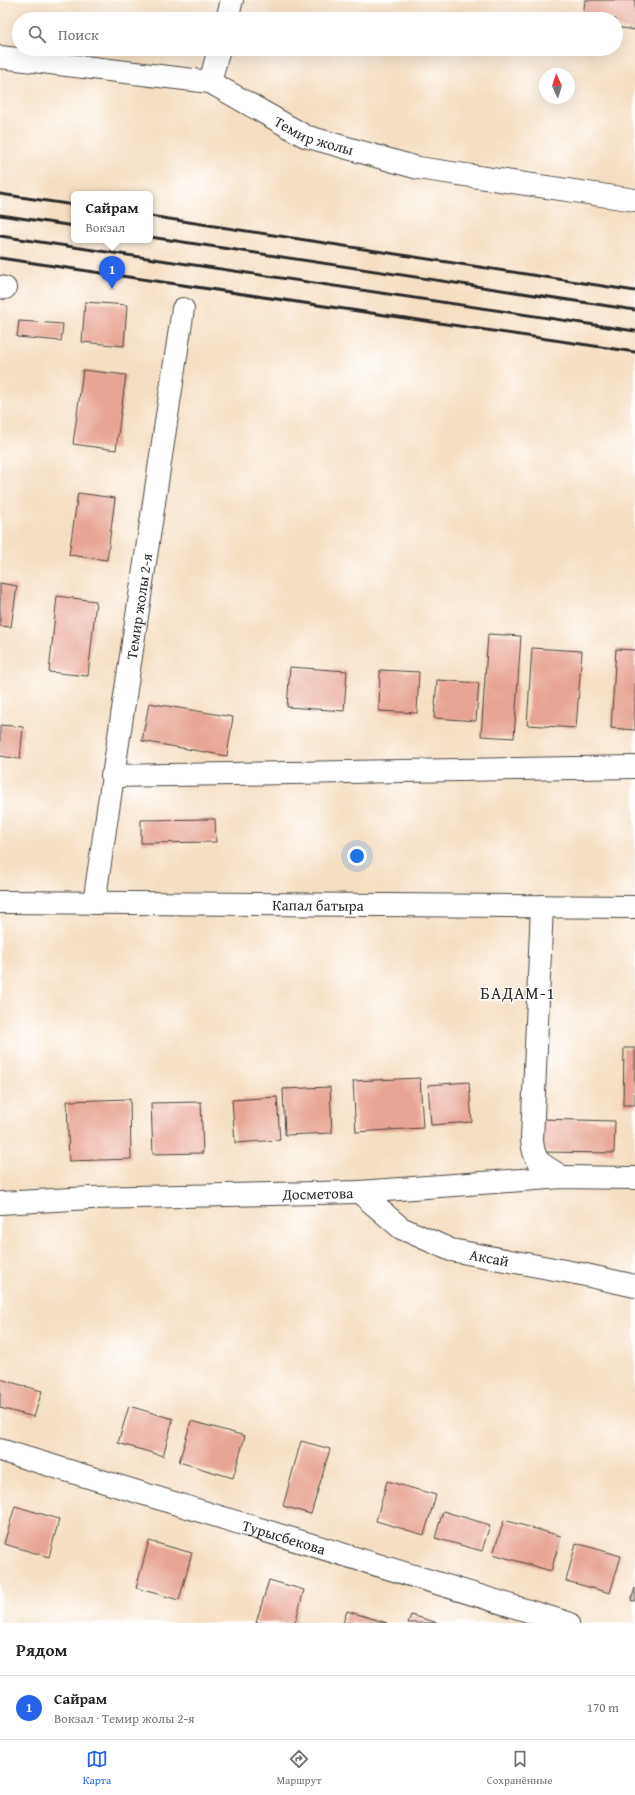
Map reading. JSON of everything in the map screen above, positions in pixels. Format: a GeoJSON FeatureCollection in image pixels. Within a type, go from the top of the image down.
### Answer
{"type":"FeatureCollection","features":[{"type":"Feature","properties":{"kind":"street"},"geometry":{"type":"LineString","coordinates":[[229,12],[232,0]]}},
{"type":"Feature","properties":{"kind":"street"},"geometry":{"type":"LineString","coordinates":[[210,82],[217,56]]}},
{"type":"Feature","properties":{"kind":"street","name":"Темир жолы"},"geometry":{"type":"LineString","coordinates":[[0,57],[210,82],[305,136],[418,168],[635,200]]}},
{"type":"Feature","properties":{"kind":"street","name":"Темир жолы 2-я"},"geometry":{"type":"LineString","coordinates":[[94,903],[183,309]]}},
{"type":"Feature","properties":{"kind":"street"},"geometry":{"type":"LineString","coordinates":[[112,776],[635,767]]}},
{"type":"Feature","properties":{"kind":"street","name":"Капал батыра"},"geometry":{"type":"LineString","coordinates":[[0,902],[635,907]]}},
{"type":"Feature","properties":{"kind":"street"},"geometry":{"type":"LineString","coordinates":[[542,906],[532,1140],[533,1152],[536,1159],[562,1176]]}},
{"type":"Feature","properties":{"kind":"street","name":"Досметова"},"geometry":{"type":"LineString","coordinates":[[0,1202],[91,1198],[359,1192],[562,1176],[635,1178]]}},
{"type":"Feature","properties":{"kind":"street","name":"Аксай"},"geometry":{"type":"LineString","coordinates":[[359,1192],[401,1228],[451,1250],[581,1274],[635,1286]]}},
{"type":"Feature","properties":{"kind":"street","name":"Турысбекова"},"geometry":{"type":"LineString","coordinates":[[0,1450],[568,1623]]}},
{"type":"Feature","properties":{"kind":"building"},"geometry":{"type":"Polygon","coordinates":[[[585,0],[635,0],[635,30],[623,28],[623,12],[584,12],[585,0]]]}},
{"type":"Feature","properties":{"kind":"building"},"geometry":{"type":"Polygon","coordinates":[[[85,302],[127,305],[124,346],[82,342],[85,302]]]}},
{"type":"Feature","properties":{"kind":"building"},"geometry":{"type":"Polygon","coordinates":[[[19,321],[63,324],[61,341],[17,337],[19,321]]]}},
{"type":"Feature","properties":{"kind":"building"},"geometry":{"type":"Polygon","coordinates":[[[83,370],[126,375],[116,450],[73,444],[83,370]]]}},
{"type":"Feature","properties":{"kind":"building"},"geometry":{"type":"Polygon","coordinates":[[[78,493],[115,498],[107,560],[69,555],[78,493]]]}},
{"type":"Feature","properties":{"kind":"building"},"geometry":{"type":"Polygon","coordinates":[[[0,583],[17,586],[11,627],[0,626],[0,583]]]}},
{"type":"Feature","properties":{"kind":"building"},"geometry":{"type":"Polygon","coordinates":[[[57,596],[96,601],[88,676],[49,672],[57,596]]]}},
{"type":"Feature","properties":{"kind":"building"},"geometry":{"type":"Polygon","coordinates":[[[488,634],[521,636],[514,738],[481,736],[488,634]]]}},
{"type":"Feature","properties":{"kind":"building"},"geometry":{"type":"Polygon","coordinates":[[[532,648],[582,651],[576,728],[527,725],[532,648]]]}},
{"type":"Feature","properties":{"kind":"building"},"geometry":{"type":"Polygon","coordinates":[[[616,649],[635,650],[635,730],[611,728],[616,649]]]}},
{"type":"Feature","properties":{"kind":"building"},"geometry":{"type":"Polygon","coordinates":[[[290,667],[347,671],[344,711],[287,707],[290,667]]]}},
{"type":"Feature","properties":{"kind":"building"},"geometry":{"type":"Polygon","coordinates":[[[380,670],[419,672],[417,713],[379,711],[380,670]]]}},
{"type":"Feature","properties":{"kind":"building"},"geometry":{"type":"Polygon","coordinates":[[[437,680],[479,683],[476,721],[434,718],[437,680]]]}},
{"type":"Feature","properties":{"kind":"building"},"geometry":{"type":"Polygon","coordinates":[[[149,703],[233,717],[227,756],[142,741],[149,703]]]}},
{"type":"Feature","properties":{"kind":"building"},"geometry":{"type":"Polygon","coordinates":[[[0,725],[23,727],[20,759],[0,756],[0,725]]]}},
{"type":"Feature","properties":{"kind":"building"},"geometry":{"type":"Polygon","coordinates":[[[215,819],[216,842],[141,843],[141,820],[215,819]]]}},
{"type":"Feature","properties":{"kind":"building"},"geometry":{"type":"Polygon","coordinates":[[[624,1048],[635,1048],[635,1105],[623,1105],[624,1048]]]}},
{"type":"Feature","properties":{"kind":"building"},"geometry":{"type":"Polygon","coordinates":[[[420,1078],[423,1128],[356,1132],[353,1081],[420,1078]]]}},
{"type":"Feature","properties":{"kind":"building"},"geometry":{"type":"Polygon","coordinates":[[[469,1082],[472,1122],[431,1125],[428,1085],[469,1082]]]}},
{"type":"Feature","properties":{"kind":"building"},"geometry":{"type":"Polygon","coordinates":[[[330,1087],[332,1133],[285,1135],[283,1089],[330,1087]]]}},
{"type":"Feature","properties":{"kind":"building"},"geometry":{"type":"Polygon","coordinates":[[[277,1097],[280,1140],[235,1143],[232,1100],[277,1097]]]}},
{"type":"Feature","properties":{"kind":"building"},"geometry":{"type":"Polygon","coordinates":[[[130,1099],[131,1159],[69,1161],[67,1101],[130,1099]]]}},
{"type":"Feature","properties":{"kind":"building"},"geometry":{"type":"Polygon","coordinates":[[[201,1102],[203,1153],[153,1154],[151,1103],[201,1102]]]}},
{"type":"Feature","properties":{"kind":"building"},"geometry":{"type":"Polygon","coordinates":[[[541,1119],[615,1121],[614,1153],[540,1152],[541,1119]]]}},
{"type":"Feature","properties":{"kind":"building"},"geometry":{"type":"Polygon","coordinates":[[[0,1379],[42,1391],[34,1417],[0,1408],[0,1379]]]}},
{"type":"Feature","properties":{"kind":"building"},"geometry":{"type":"Polygon","coordinates":[[[129,1406],[173,1419],[163,1456],[118,1443],[129,1406]]]}},
{"type":"Feature","properties":{"kind":"building"},"geometry":{"type":"Polygon","coordinates":[[[191,1421],[245,1436],[233,1478],[179,1462],[191,1421]]]}},
{"type":"Feature","properties":{"kind":"building"},"geometry":{"type":"Polygon","coordinates":[[[301,1441],[330,1449],[311,1514],[283,1506],[301,1441]]]}},
{"type":"Feature","properties":{"kind":"building"},"geometry":{"type":"Polygon","coordinates":[[[387,1481],[436,1495],[424,1535],[376,1521],[387,1481]]]}},
{"type":"Feature","properties":{"kind":"building"},"geometry":{"type":"Polygon","coordinates":[[[15,1506],[59,1519],[49,1557],[4,1544],[15,1506]]]}},
{"type":"Feature","properties":{"kind":"building"},"geometry":{"type":"Polygon","coordinates":[[[443,1511],[490,1525],[482,1551],[435,1538],[443,1511]]]}},
{"type":"Feature","properties":{"kind":"building"},"geometry":{"type":"Polygon","coordinates":[[[504,1520],[561,1536],[551,1571],[493,1554],[504,1520]]]}},
{"type":"Feature","properties":{"kind":"building"},"geometry":{"type":"Polygon","coordinates":[[[149,1541],[192,1553],[179,1600],[136,1588],[149,1541]]]}},
{"type":"Feature","properties":{"kind":"building"},"geometry":{"type":"Polygon","coordinates":[[[576,1543],[621,1556],[610,1593],[566,1581],[576,1543]]]}},
{"type":"Feature","properties":{"kind":"building"},"geometry":{"type":"Polygon","coordinates":[[[269,1580],[304,1590],[295,1623],[256,1623],[269,1580]]]}},
{"type":"Feature","properties":{"kind":"building"},"geometry":{"type":"Polygon","coordinates":[[[635,1588],[635,1601],[631,1600],[635,1588]]]}},
{"type":"Feature","properties":{"kind":"building"},"geometry":{"type":"Polygon","coordinates":[[[347,1611],[387,1623],[343,1623],[347,1611]]]}},
{"type":"Feature","properties":{"kind":"building"},"geometry":{"type":"Polygon","coordinates":[[[411,1615],[438,1623],[408,1623],[411,1615]]]}},
{"type":"Feature","properties":{"kind":"railway"},"geometry":{"type":"LineString","coordinates":[[0,194],[71,205]]}},
{"type":"Feature","properties":{"kind":"railway"},"geometry":{"type":"LineString","coordinates":[[0,215],[71,226]]}},
{"type":"Feature","properties":{"kind":"railway"},"geometry":{"type":"LineString","coordinates":[[153,216],[635,291]]}},
{"type":"Feature","properties":{"kind":"railway"},"geometry":{"type":"LineString","coordinates":[[0,236],[635,331]]}},
{"type":"Feature","properties":{"kind":"railway"},"geometry":{"type":"LineString","coordinates":[[153,237],[635,310]]}},
{"type":"Feature","properties":{"kind":"railway"},"geometry":{"type":"LineString","coordinates":[[0,258],[635,352]]}},
{"type":"Feature","properties":{"kind":"place","name":"Сайрам"},"geometry":{"type":"Point","coordinates":[112,289]}},
{"type":"Feature","properties":{"kind":"district","name":"БАДАМ-1"},"geometry":{"type":"Point","coordinates":[518,992]}}]}
